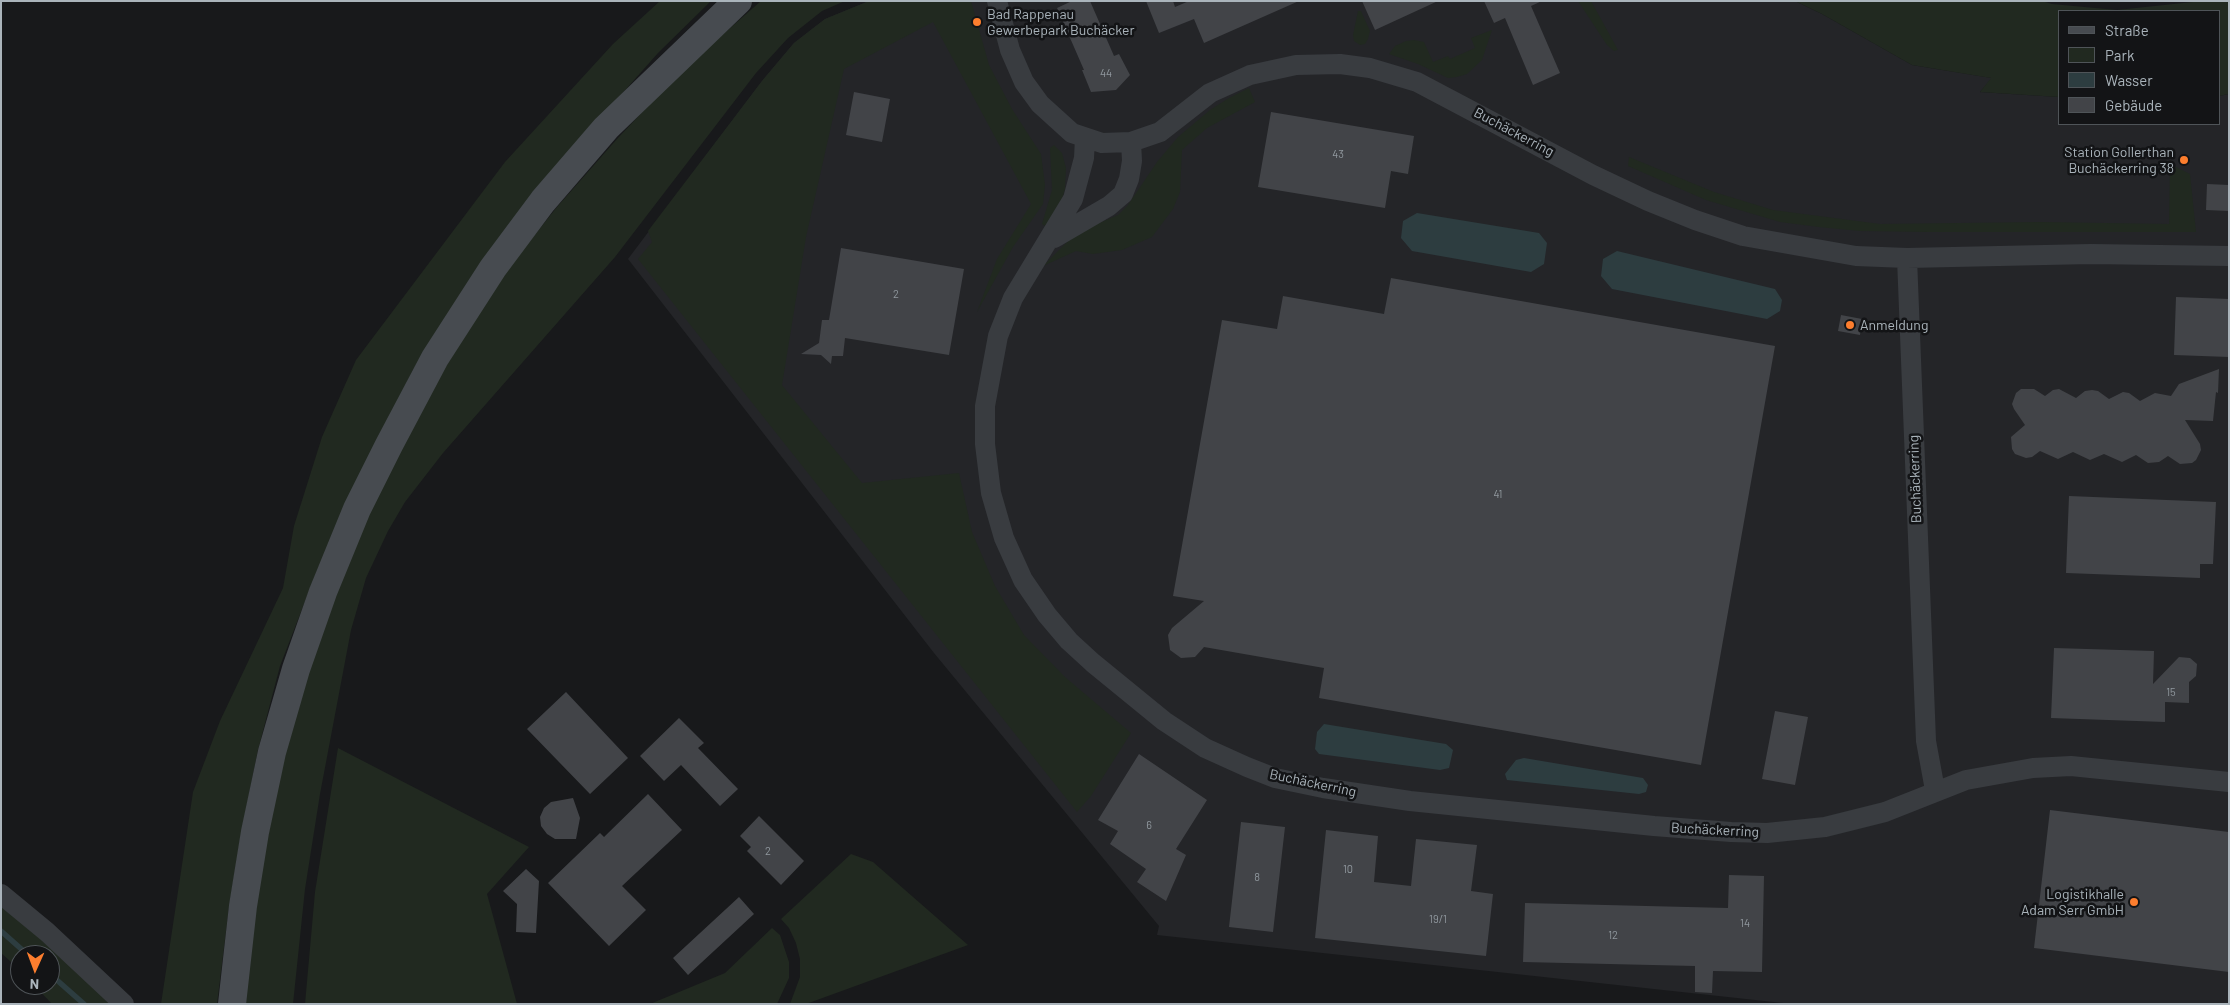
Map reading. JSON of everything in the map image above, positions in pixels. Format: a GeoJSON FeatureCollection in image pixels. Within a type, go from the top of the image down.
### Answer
{"type":"FeatureCollection","features":[{"type":"Feature","properties":{"kind":"main road"},"geometry":{"type":"LineString","coordinates":[[232,1004],[243,906],[255,832],[272,752],[296,669],[323,592],[357,509],[388,444],[435,358],[493,268],[543,201],[606,128],[738,1]]}},
{"type":"Feature","properties":{"kind":"street","name":"Buchäckerring"},"geometry":{"type":"LineString","coordinates":[[997,1],[1010,50],[1024,82],[1040,104],[1059,123],[1072,133],[1085,138],[1117,144],[1131,142],[1160,132],[1210,93],[1250,75],[1296,65],[1340,64],[1370,68],[1417,82],[1593,175],[1695,220],[1743,236],[1856,256],[1907,258],[2091,254],[2229,256]]}},
{"type":"Feature","properties":{"kind":"street","name":"Buchäckerring"},"geometry":{"type":"LineString","coordinates":[[1085,138],[1084,158],[1074,199],[1013,298],[998,336],[986,406],[985,444],[991,493],[1004,538],[1023,580],[1047,615],[1069,641],[1164,721],[1205,748],[1275,778],[1324,788],[1410,801],[1726,832],[1767,832],[1825,827],[1885,812],[1936,790],[1966,780],[2033,768],[2071,766],[2229,782]]}},
{"type":"Feature","properties":{"kind":"street","name":"Buchäckerring"},"geometry":{"type":"LineString","coordinates":[[1048,242],[1108,206],[1123,194],[1129,179],[1132,161],[1131,142]]}},
{"type":"Feature","properties":{"kind":"street","name":"Buchäckerring"},"geometry":{"type":"LineString","coordinates":[[1907,258],[1926,741],[1936,790]]}},
{"type":"Feature","properties":{"kind":"street"},"geometry":{"type":"LineString","coordinates":[[1,894],[47,932],[124,1004]]}},
{"type":"Feature","properties":{"kind":"shaded area"},"geometry":{"type":"Polygon","coordinates":[[[869,1],[1795,1],[1822,14],[1912,65],[1992,78],[1980,92],[2058,97],[2058,125],[2220,125],[2220,96],[2229,94],[2229,1004],[1792,1004],[1157,935],[1159,926],[934,653],[628,259],[762,81],[794,43],[825,19],[869,1]]]}},
{"type":"Feature","properties":{"kind":"green space"},"geometry":{"type":"Polygon","coordinates":[[[660,1],[711,1],[658,53],[596,123],[484,262],[413,370],[318,568],[280,666],[258,750],[242,829],[229,907],[217,1004],[161,1004],[193,792],[220,721],[283,588],[294,526],[322,437],[356,360],[505,162],[613,44],[660,1]]]}},
{"type":"Feature","properties":{"kind":"green space"},"geometry":{"type":"Polygon","coordinates":[[[761,1],[845,1],[822,11],[788,38],[756,73],[615,257],[443,453],[405,502],[388,531],[366,578],[351,630],[320,794],[305,889],[293,1004],[242,1004],[253,908],[285,753],[308,670],[335,596],[368,515],[437,380],[505,272],[557,207],[681,71],[761,1]]]}},
{"type":"Feature","properties":{"kind":"green space"},"geometry":{"type":"Polygon","coordinates":[[[869,1],[971,1],[989,65],[1012,109],[1041,154],[1045,185],[1043,204],[1013,247],[977,312],[997,259],[1031,204],[933,22],[844,69],[806,237],[782,385],[862,483],[959,473],[972,532],[995,586],[1024,635],[1065,677],[1131,733],[1091,796],[1077,812],[638,259],[652,242],[648,231],[762,81],[794,43],[825,19],[869,1]]]}},
{"type":"Feature","properties":{"kind":"green space"},"geometry":{"type":"Polygon","coordinates":[[[1578,1],[1591,1],[1618,50],[1614,51],[1607,45],[1578,1]]]}},
{"type":"Feature","properties":{"kind":"green space"},"geometry":{"type":"Polygon","coordinates":[[[1795,1],[2042,1],[2052,4],[2117,10],[2058,10],[2058,97],[1980,92],[1991,78],[1912,65],[1822,14],[1795,1]]]}},
{"type":"Feature","properties":{"kind":"green space"},"geometry":{"type":"Polygon","coordinates":[[[2202,1],[2229,1],[2229,94],[2220,96],[2220,10],[2117,10],[2202,1]]]}},
{"type":"Feature","properties":{"kind":"green space"},"geometry":{"type":"Polygon","coordinates":[[[1358,11],[1361,11],[1370,31],[1365,44],[1360,45],[1354,41],[1353,35],[1358,11]]]}},
{"type":"Feature","properties":{"kind":"green space"},"geometry":{"type":"Polygon","coordinates":[[[1492,30],[1482,60],[1467,74],[1457,77],[1448,78],[1418,64],[1389,54],[1395,46],[1414,40],[1424,42],[1433,62],[1448,56],[1450,59],[1475,48],[1471,38],[1492,30]]]}},
{"type":"Feature","properties":{"kind":"green space"},"geometry":{"type":"Polygon","coordinates":[[[1249,88],[1255,102],[1207,128],[1182,150],[1180,192],[1173,209],[1152,237],[1122,250],[1093,254],[1076,251],[1043,266],[1076,233],[1118,215],[1128,205],[1157,162],[1178,137],[1210,110],[1249,88]]]}},
{"type":"Feature","properties":{"kind":"green space"},"geometry":{"type":"Polygon","coordinates":[[[1054,145],[1062,153],[1066,168],[1065,189],[1060,206],[1045,226],[1042,224],[1052,190],[1050,148],[1054,145]]]}},
{"type":"Feature","properties":{"kind":"green space"},"geometry":{"type":"Polygon","coordinates":[[[1629,157],[1714,192],[1773,210],[1880,224],[2040,222],[2169,224],[2170,164],[2190,174],[2196,232],[1860,231],[1780,222],[1706,200],[1628,166],[1629,157]]]}},
{"type":"Feature","properties":{"kind":"green space"},"geometry":{"type":"Polygon","coordinates":[[[338,748],[529,847],[487,894],[517,1004],[305,1004],[315,892],[338,748]]]}},
{"type":"Feature","properties":{"kind":"green space"},"geometry":{"type":"Polygon","coordinates":[[[851,854],[873,862],[968,945],[806,1004],[790,1004],[800,977],[800,959],[796,943],[789,928],[781,919],[851,854]]]}},
{"type":"Feature","properties":{"kind":"green space"},"geometry":{"type":"Polygon","coordinates":[[[1,903],[48,945],[10,945],[10,961],[1,953],[1,903]]]}},
{"type":"Feature","properties":{"kind":"green space"},"geometry":{"type":"Polygon","coordinates":[[[772,928],[780,935],[789,962],[789,978],[777,1004],[650,1004],[725,973],[772,928]]]}},
{"type":"Feature","properties":{"kind":"green space"},"geometry":{"type":"Polygon","coordinates":[[[60,955],[115,1004],[52,1004],[43,995],[60,995],[60,955]]]}},
{"type":"Feature","properties":{"kind":"water"},"geometry":{"type":"Polygon","coordinates":[[[1417,213],[1539,233],[1547,243],[1544,264],[1531,272],[1412,251],[1401,238],[1403,221],[1417,213]]]}},
{"type":"Feature","properties":{"kind":"water"},"geometry":{"type":"Polygon","coordinates":[[[1617,251],[1775,289],[1782,300],[1780,311],[1767,319],[1612,289],[1601,276],[1603,259],[1617,251]]]}},
{"type":"Feature","properties":{"kind":"water"},"geometry":{"type":"Polygon","coordinates":[[[1324,724],[1446,744],[1453,750],[1449,768],[1440,770],[1319,754],[1315,749],[1317,732],[1324,724]]]}},
{"type":"Feature","properties":{"kind":"water"},"geometry":{"type":"Polygon","coordinates":[[[1524,758],[1643,778],[1648,785],[1646,792],[1639,794],[1507,780],[1505,774],[1516,760],[1524,758]]]}},
{"type":"Feature","properties":{"kind":"building"},"geometry":{"type":"Polygon","coordinates":[[[1072,1],[1090,1],[1114,56],[1119,54],[1130,75],[1116,90],[1091,92],[1082,70],[1084,70],[1057,8],[1072,1]]]}},
{"type":"Feature","properties":{"kind":"building"},"geometry":{"type":"Polygon","coordinates":[[[1146,1],[1173,1],[1175,7],[1189,1],[1299,1],[1204,43],[1194,19],[1159,33],[1146,1]]]}},
{"type":"Feature","properties":{"kind":"building"},"geometry":{"type":"Polygon","coordinates":[[[1362,1],[1438,1],[1375,30],[1362,1]]]}},
{"type":"Feature","properties":{"kind":"building"},"geometry":{"type":"Polygon","coordinates":[[[1484,1],[1542,1],[1531,6],[1560,73],[1533,85],[1505,18],[1494,23],[1484,1]]]}},
{"type":"Feature","properties":{"kind":"building"},"geometry":{"type":"Polygon","coordinates":[[[854,92],[890,99],[882,142],[846,135],[854,92]]]}},
{"type":"Feature","properties":{"kind":"building"},"geometry":{"type":"Polygon","coordinates":[[[1271,112],[1414,136],[1408,174],[1391,171],[1385,208],[1258,187],[1271,112]]]}},
{"type":"Feature","properties":{"kind":"building"},"geometry":{"type":"Polygon","coordinates":[[[2207,184],[2229,185],[2229,211],[2206,210],[2207,184]]]}},
{"type":"Feature","properties":{"kind":"building"},"geometry":{"type":"Polygon","coordinates":[[[841,248],[964,269],[949,355],[845,338],[843,356],[832,356],[831,364],[821,355],[801,354],[819,343],[822,320],[829,320],[841,248]]]}},
{"type":"Feature","properties":{"kind":"building"},"geometry":{"type":"Polygon","coordinates":[[[1391,278],[1775,346],[1701,765],[1319,698],[1324,668],[1204,647],[1195,657],[1181,658],[1170,650],[1168,635],[1172,628],[1204,601],[1173,596],[1222,320],[1277,329],[1283,296],[1384,314],[1391,278]]]}},
{"type":"Feature","properties":{"kind":"building"},"geometry":{"type":"Polygon","coordinates":[[[2176,297],[2229,299],[2229,357],[2174,355],[2176,297]]]}},
{"type":"Feature","properties":{"kind":"building","name":"Anmeldung"},"geometry":{"type":"Polygon","coordinates":[[[1841,315],[1862,319],[1860,335],[1838,331],[1841,315]]]}},
{"type":"Feature","properties":{"kind":"building"},"geometry":{"type":"Polygon","coordinates":[[[2219,369],[2218,393],[2216,392],[2213,421],[2185,420],[2200,444],[2201,450],[2196,460],[2192,463],[2180,464],[2168,456],[2159,462],[2148,463],[2136,455],[2122,462],[2104,454],[2090,460],[2073,452],[2058,459],[2040,451],[2032,457],[2026,458],[2015,454],[2012,449],[2011,437],[2025,425],[2012,404],[2016,393],[2021,389],[2034,389],[2045,396],[2053,390],[2059,389],[2076,398],[2085,391],[2092,390],[2098,391],[2109,399],[2123,392],[2129,393],[2140,401],[2155,393],[2171,396],[2179,384],[2219,369]]]}},
{"type":"Feature","properties":{"kind":"building"},"geometry":{"type":"Polygon","coordinates":[[[2069,496],[2216,502],[2213,564],[2200,564],[2200,578],[2066,573],[2069,496]]]}},
{"type":"Feature","properties":{"kind":"building"},"geometry":{"type":"Polygon","coordinates":[[[2054,648],[2154,651],[2153,684],[2179,657],[2190,658],[2197,664],[2196,676],[2189,682],[2189,703],[2165,702],[2165,722],[2051,718],[2054,648]]]}},
{"type":"Feature","properties":{"kind":"building"},"geometry":{"type":"Polygon","coordinates":[[[566,692],[628,758],[590,794],[527,729],[566,692]]]}},
{"type":"Feature","properties":{"kind":"building"},"geometry":{"type":"Polygon","coordinates":[[[1775,711],[1808,717],[1795,785],[1762,779],[1775,711]]]}},
{"type":"Feature","properties":{"kind":"building"},"geometry":{"type":"Polygon","coordinates":[[[679,718],[704,743],[698,748],[738,789],[720,806],[681,765],[664,781],[640,756],[679,718]]]}},
{"type":"Feature","properties":{"kind":"building"},"geometry":{"type":"Polygon","coordinates":[[[1139,754],[1207,800],[1176,849],[1186,855],[1166,901],[1137,882],[1146,869],[1110,844],[1118,831],[1098,820],[1139,754]]]}},
{"type":"Feature","properties":{"kind":"building"},"geometry":{"type":"Polygon","coordinates":[[[648,794],[682,830],[622,886],[646,910],[609,946],[548,883],[600,833],[604,837],[648,794]]]}},
{"type":"Feature","properties":{"kind":"building"},"geometry":{"type":"Polygon","coordinates":[[[573,798],[580,818],[576,839],[555,839],[547,834],[541,826],[540,817],[544,808],[551,802],[573,798]]]}},
{"type":"Feature","properties":{"kind":"building","name":"Logistikhalle Adam Serr GmbH"},"geometry":{"type":"Polygon","coordinates":[[[2050,810],[2229,832],[2229,972],[2034,948],[2050,810]]]}},
{"type":"Feature","properties":{"kind":"building"},"geometry":{"type":"Polygon","coordinates":[[[759,816],[804,861],[781,885],[747,851],[751,847],[740,836],[759,816]]]}},
{"type":"Feature","properties":{"kind":"building"},"geometry":{"type":"Polygon","coordinates":[[[1241,822],[1285,827],[1273,932],[1229,927],[1241,822]]]}},
{"type":"Feature","properties":{"kind":"building"},"geometry":{"type":"Polygon","coordinates":[[[1326,830],[1378,836],[1374,882],[1411,886],[1416,839],[1477,845],[1471,891],[1493,894],[1486,956],[1315,938],[1326,830]]]}},
{"type":"Feature","properties":{"kind":"building"},"geometry":{"type":"Polygon","coordinates":[[[526,869],[539,881],[536,933],[516,932],[517,904],[503,891],[526,869]]]}},
{"type":"Feature","properties":{"kind":"building"},"geometry":{"type":"Polygon","coordinates":[[[1729,875],[1764,876],[1762,972],[1713,971],[1712,993],[1695,992],[1695,966],[1523,962],[1525,903],[1728,908],[1729,875]]]}},
{"type":"Feature","properties":{"kind":"building"},"geometry":{"type":"Polygon","coordinates":[[[739,897],[754,914],[688,975],[673,958],[739,897]]]}},
{"type":"Feature","properties":{"kind":"waterway"},"geometry":{"type":"LineString","coordinates":[[1,931],[17,945]]}},
{"type":"Feature","properties":{"kind":"waterway"},"geometry":{"type":"LineString","coordinates":[[60,983],[84,1004]]}},
{"type":"Feature","properties":{"kind":"place","name":"Bad Rappenau Gewerbepark Buchäcker"},"geometry":{"type":"Point","coordinates":[977,22]}},
{"type":"Feature","properties":{"kind":"place","name":"Station Gollerthan Buchäckerring 38"},"geometry":{"type":"Point","coordinates":[2184,160]}},
{"type":"Feature","properties":{"kind":"place","name":"Anmeldung"},"geometry":{"type":"Point","coordinates":[1850,325]}},
{"type":"Feature","properties":{"kind":"place","name":"Logistikhalle Adam Serr GmbH"},"geometry":{"type":"Point","coordinates":[2134,902]}}]}
